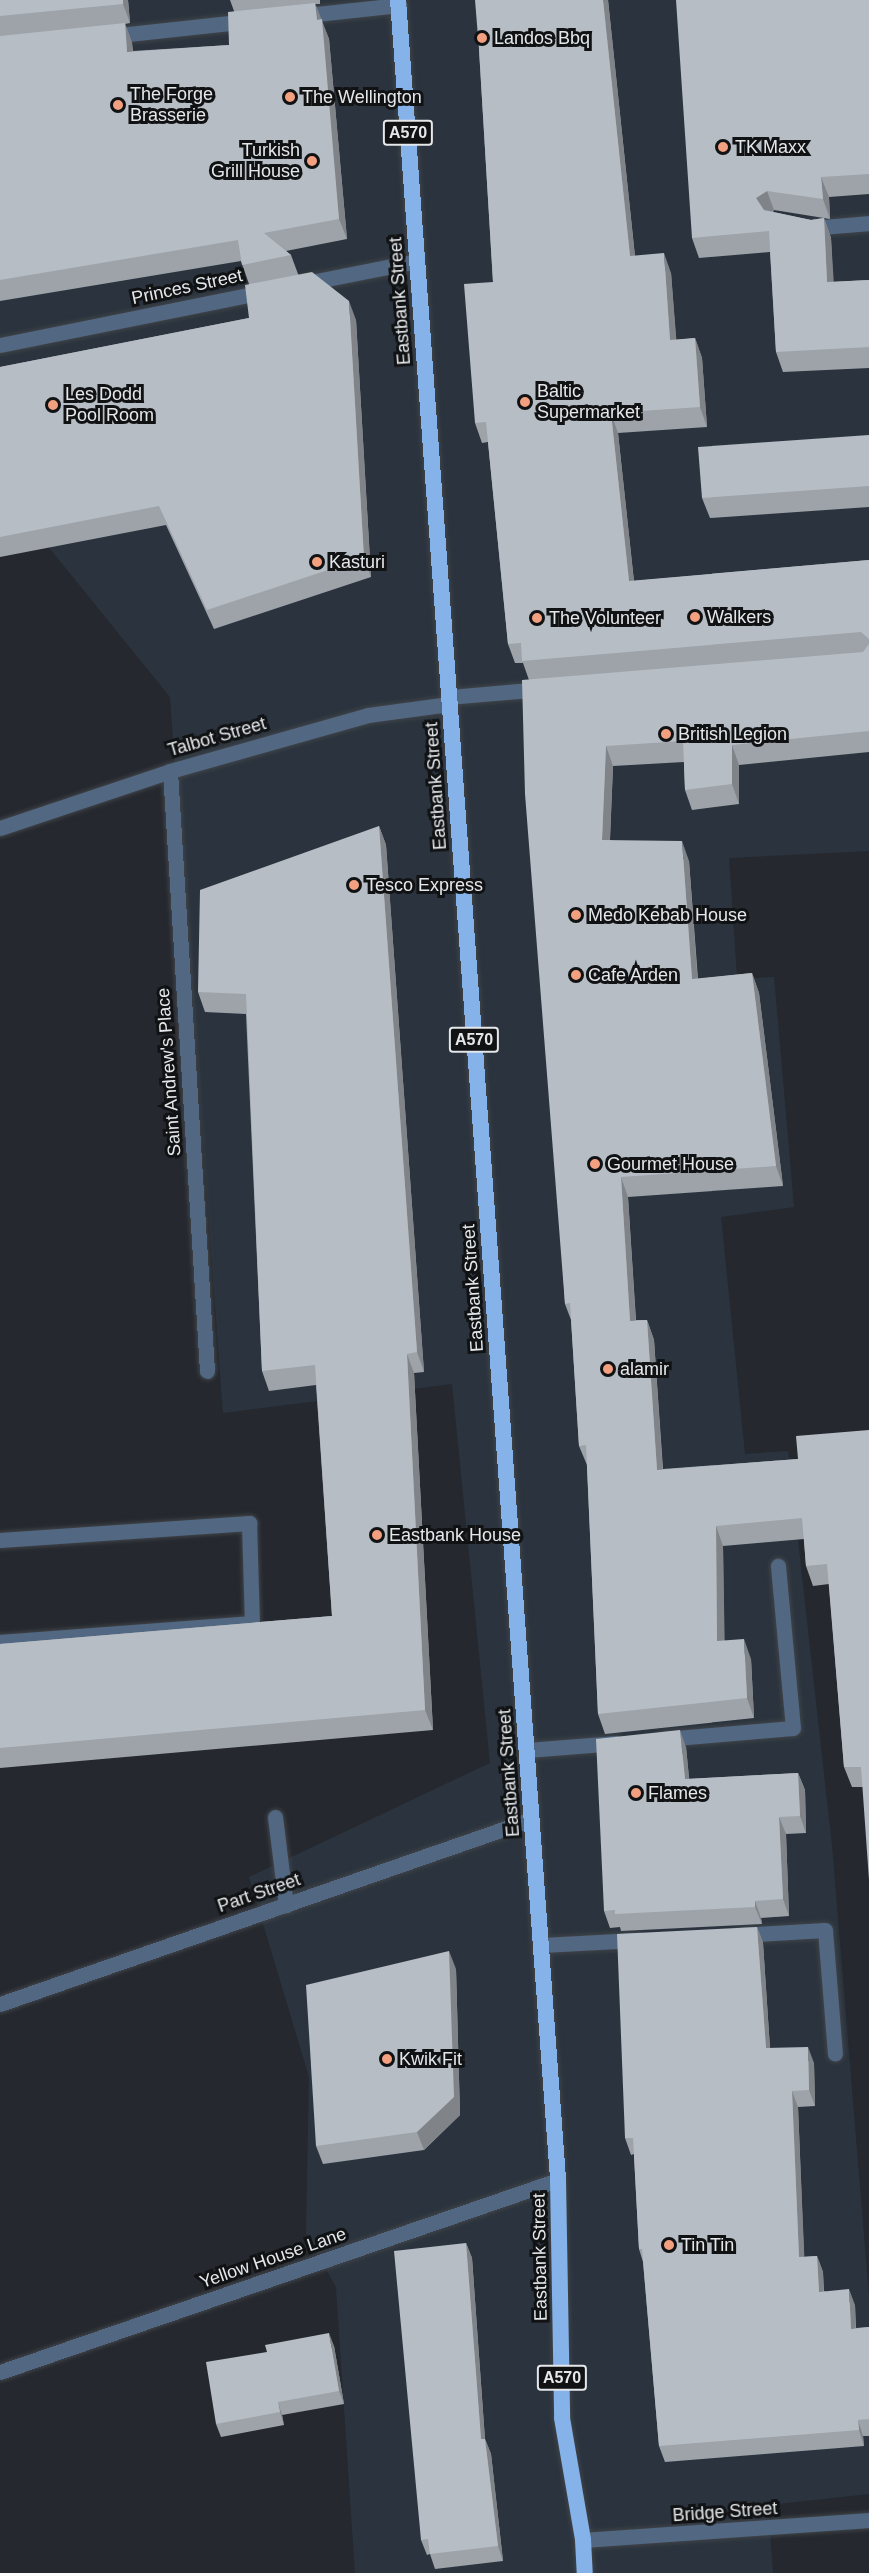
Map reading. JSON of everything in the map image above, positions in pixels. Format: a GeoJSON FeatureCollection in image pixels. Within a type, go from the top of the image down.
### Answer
{"type":"FeatureCollection","features":[{"type":"Feature","properties":{"kind":"highway","name":"Eastbank Street"},"geometry":{"type":"LineString","coordinates":[[398,3],[558,2180],[562,2418],[583,2540],[585,2573]]}},
{"type":"Feature","properties":{"kind":"street"},"geometry":{"type":"LineString","coordinates":[[94,37],[398,3]]}},
{"type":"Feature","properties":{"kind":"street"},"geometry":{"type":"LineString","coordinates":[[792,224],[820,230],[869,223]]}},
{"type":"Feature","properties":{"kind":"street","name":"Princes Street"},"geometry":{"type":"LineString","coordinates":[[0,345],[417,261]]}},
{"type":"Feature","properties":{"kind":"street","name":"Talbot Street"},"geometry":{"type":"LineString","coordinates":[[0,828],[170,771],[368,715],[449,700],[554,688]]}},
{"type":"Feature","properties":{"kind":"street","name":"Saint Andrew's Place"},"geometry":{"type":"LineString","coordinates":[[170,771],[207,1371]]}},
{"type":"Feature","properties":{"kind":"street"},"geometry":{"type":"LineString","coordinates":[[0,1540],[249,1523],[252,1623],[0,1642]]}},
{"type":"Feature","properties":{"kind":"street"},"geometry":{"type":"LineString","coordinates":[[527,1750],[793,1728],[778,1566]]}},
{"type":"Feature","properties":{"kind":"street"},"geometry":{"type":"LineString","coordinates":[[275,1817],[286,1905]]}},
{"type":"Feature","properties":{"kind":"street","name":"Part Street"},"geometry":{"type":"LineString","coordinates":[[0,2004],[532,1820]]}},
{"type":"Feature","properties":{"kind":"street"},"geometry":{"type":"LineString","coordinates":[[718,1936],[825,1930],[835,2054]]}},
{"type":"Feature","properties":{"kind":"street"},"geometry":{"type":"LineString","coordinates":[[541,1946],[659,1939]]}},
{"type":"Feature","properties":{"kind":"street","name":"Yellow House Lane"},"geometry":{"type":"LineString","coordinates":[[0,2372],[558,2180]]}},
{"type":"Feature","properties":{"kind":"street","name":"Bridge Street"},"geometry":{"type":"LineString","coordinates":[[583,2540],[869,2520]]}},
{"type":"Feature","properties":{"kind":"shaded area"},"geometry":{"type":"Polygon","coordinates":[[[0,0],[869,0],[869,851],[729,858],[737,979],[774,977],[794,1207],[721,1217],[745,1454],[788,1451],[832,1846],[869,2297],[869,2494],[768,2505],[773,2573],[355,2573],[336,2287],[306,2233],[309,2077],[249,1877],[490,1763],[452,1384],[223,1413],[170,697],[0,487],[0,0]]]}},
{"type":"Feature","properties":{"kind":"building"},"geometry":{"type":"Polygon","coordinates":[[[0,0],[123,0],[123,4],[0,16],[0,0]]]}},
{"type":"Feature","properties":{"kind":"building"},"geometry":{"type":"Polygon","coordinates":[[[475,0],[603,0],[630,256],[664,253],[670,340],[695,338],[700,407],[611,413],[629,581],[869,560],[869,639],[861,632],[522,661],[521,643],[508,644],[486,422],[475,423],[464,284],[493,282],[475,0]]]}},
{"type":"Feature","properties":{"kind":"building"},"geometry":{"type":"Polygon","coordinates":[[[676,0],[869,0],[869,174],[821,177],[823,199],[767,191],[756,198],[764,210],[811,220],[824,218],[827,282],[869,280],[869,347],[776,352],[769,231],[692,238],[676,0]]]}},
{"type":"Feature","properties":{"kind":"building"},"geometry":{"type":"Polygon","coordinates":[[[315,3],[317,20],[322,19],[339,219],[264,233],[291,255],[242,265],[238,240],[0,280],[0,36],[125,23],[127,52],[229,45],[228,12],[315,3]]]}},
{"type":"Feature","properties":{"kind":"building"},"geometry":{"type":"Polygon","coordinates":[[[312,272],[349,301],[364,558],[207,610],[159,506],[0,537],[0,367],[249,318],[245,285],[312,272]]]}},
{"type":"Feature","properties":{"kind":"building"},"geometry":{"type":"Polygon","coordinates":[[[869,435],[869,486],[702,498],[698,447],[869,435]]]}},
{"type":"Feature","properties":{"kind":"building"},"geometry":{"type":"Polygon","coordinates":[[[869,644],[869,731],[732,745],[732,784],[685,790],[683,741],[606,746],[602,840],[682,841],[692,979],[752,973],[776,1166],[621,1177],[630,1321],[647,1320],[657,1470],[798,1459],[796,1436],[869,1430],[869,1880],[861,1767],[844,1767],[827,1564],[806,1566],[802,1518],[716,1526],[717,1641],[744,1639],[747,1698],[598,1714],[586,1445],[579,1446],[570,1303],[565,1304],[525,794],[522,680],[863,652],[869,644]]]}},
{"type":"Feature","properties":{"kind":"building"},"geometry":{"type":"Polygon","coordinates":[[[379,826],[417,1352],[407,1354],[425,1710],[0,1748],[0,1644],[332,1616],[315,1365],[262,1371],[246,994],[198,992],[200,890],[379,826]]]}},
{"type":"Feature","properties":{"kind":"building"},"geometry":{"type":"Polygon","coordinates":[[[680,1730],[685,1779],[798,1773],[800,1816],[779,1817],[783,1899],[755,1901],[755,1907],[615,1914],[615,1910],[604,1911],[596,1739],[680,1730]]]}},
{"type":"Feature","properties":{"kind":"building"},"geometry":{"type":"Polygon","coordinates":[[[757,1927],[766,2048],[808,2047],[809,2090],[792,2091],[799,2257],[817,2256],[819,2292],[849,2289],[851,2329],[869,2327],[869,2419],[858,2420],[859,2430],[659,2446],[642,2249],[639,2249],[633,2138],[625,2138],[617,1934],[757,1927]]]}},
{"type":"Feature","properties":{"kind":"building","name":"Kwik Fit"},"geometry":{"type":"Polygon","coordinates":[[[449,1951],[454,2097],[417,2132],[316,2146],[306,1985],[449,1951]]]}},
{"type":"Feature","properties":{"kind":"building"},"geometry":{"type":"Polygon","coordinates":[[[466,2243],[481,2439],[485,2439],[498,2546],[430,2554],[428,2539],[421,2540],[394,2251],[466,2243]]]}},
{"type":"Feature","properties":{"kind":"building"},"geometry":{"type":"Polygon","coordinates":[[[329,2333],[339,2391],[278,2402],[280,2412],[216,2424],[206,2362],[267,2352],[265,2345],[329,2333]]]}},
{"type":"Feature","properties":{"kind":"place","name":"Landos Bbq"},"geometry":{"type":"Point","coordinates":[482,38]}},
{"type":"Feature","properties":{"kind":"place","name":"The Wellington"},"geometry":{"type":"Point","coordinates":[290,97]}},
{"type":"Feature","properties":{"kind":"place","name":"The Forge Brasserie"},"geometry":{"type":"Point","coordinates":[118,105]}},
{"type":"Feature","properties":{"kind":"place","name":"TK Maxx"},"geometry":{"type":"Point","coordinates":[723,147]}},
{"type":"Feature","properties":{"kind":"place","name":"Turkish Grill House"},"geometry":{"type":"Point","coordinates":[312,161]}},
{"type":"Feature","properties":{"kind":"place","name":"Baltic Supermarket"},"geometry":{"type":"Point","coordinates":[525,402]}},
{"type":"Feature","properties":{"kind":"place","name":"Les Dodd Pool Room"},"geometry":{"type":"Point","coordinates":[53,405]}},
{"type":"Feature","properties":{"kind":"place","name":"Kasturi"},"geometry":{"type":"Point","coordinates":[317,562]}},
{"type":"Feature","properties":{"kind":"place","name":"Walkers"},"geometry":{"type":"Point","coordinates":[695,617]}},
{"type":"Feature","properties":{"kind":"place","name":"The Volunteer"},"geometry":{"type":"Point","coordinates":[537,618]}},
{"type":"Feature","properties":{"kind":"place","name":"British Legion"},"geometry":{"type":"Point","coordinates":[666,734]}},
{"type":"Feature","properties":{"kind":"place","name":"Tesco Express"},"geometry":{"type":"Point","coordinates":[354,885]}},
{"type":"Feature","properties":{"kind":"place","name":"Medo Kebab House"},"geometry":{"type":"Point","coordinates":[576,915]}},
{"type":"Feature","properties":{"kind":"place","name":"Cafe Arden"},"geometry":{"type":"Point","coordinates":[576,975]}},
{"type":"Feature","properties":{"kind":"place","name":"Gourmet House"},"geometry":{"type":"Point","coordinates":[595,1164]}},
{"type":"Feature","properties":{"kind":"place","name":"alamir"},"geometry":{"type":"Point","coordinates":[608,1369]}},
{"type":"Feature","properties":{"kind":"place","name":"Eastbank House"},"geometry":{"type":"Point","coordinates":[377,1535]}},
{"type":"Feature","properties":{"kind":"place","name":"Flames"},"geometry":{"type":"Point","coordinates":[636,1793]}},
{"type":"Feature","properties":{"kind":"place","name":"Kwik Fit"},"geometry":{"type":"Point","coordinates":[387,2059]}},
{"type":"Feature","properties":{"kind":"place","name":"Tin Tin"},"geometry":{"type":"Point","coordinates":[669,2245]}}]}
